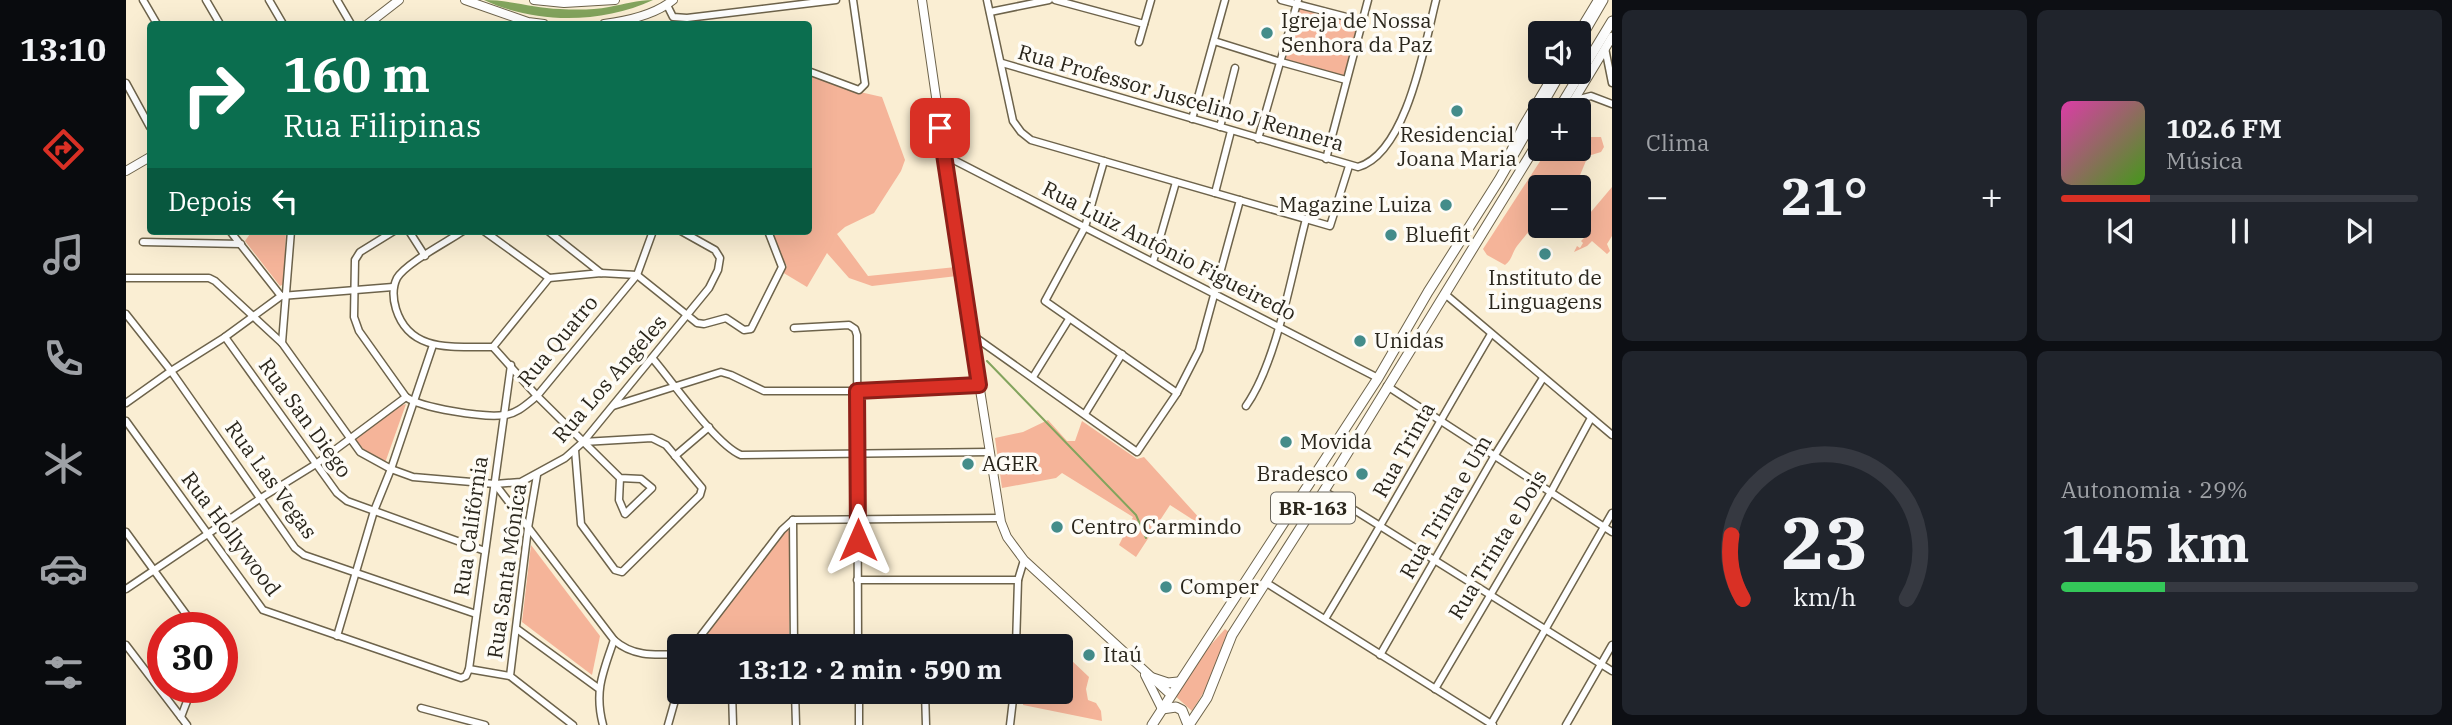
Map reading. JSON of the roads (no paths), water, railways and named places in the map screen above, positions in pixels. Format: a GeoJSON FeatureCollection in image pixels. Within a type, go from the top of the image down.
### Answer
{"type":"FeatureCollection","features":[{"type":"Feature","properties":{"kind":"highway"},"geometry":{"type":"LineString","coordinates":[[1590,21],[1601,0]]}},
{"type":"Feature","properties":{"kind":"highway"},"geometry":{"type":"LineString","coordinates":[[1565,98],[1612,22]]}},
{"type":"Feature","properties":{"kind":"highway","name":"BR-163"},"geometry":{"type":"LineString","coordinates":[[1152,725],[1378,378],[1499,180],[1554,84]]}},
{"type":"Feature","properties":{"kind":"highway","name":"BR-163"},"geometry":{"type":"LineString","coordinates":[[1189,725],[1207,698],[1232,635],[1528,161]]}},
{"type":"Feature","properties":{"kind":"highway"},"geometry":{"type":"LineString","coordinates":[[1445,294],[1441,283],[1452,263],[1453,255]]}},
{"type":"Feature","properties":{"kind":"highway"},"geometry":{"type":"LineString","coordinates":[[1153,678],[1168,683],[1178,682]]}},
{"type":"Feature","properties":{"kind":"highway"},"geometry":{"type":"LineString","coordinates":[[1171,695],[1189,725]]}},
{"type":"Feature","properties":{"kind":"highway"},"geometry":{"type":"LineString","coordinates":[[1162,709],[1176,707],[1182,710]]}},
{"type":"Feature","properties":{"kind":"main road"},"geometry":{"type":"LineString","coordinates":[[372,21],[398,0]]}},
{"type":"Feature","properties":{"kind":"main road"},"geometry":{"type":"LineString","coordinates":[[465,0],[525,21]]}},
{"type":"Feature","properties":{"kind":"main road"},"geometry":{"type":"LineString","coordinates":[[534,0],[577,3],[615,0]]}},
{"type":"Feature","properties":{"kind":"main road"},"geometry":{"type":"LineString","coordinates":[[922,0],[999,518],[1007,537],[1024,559],[1171,695]]}},
{"type":"Feature","properties":{"kind":"main road"},"geometry":{"type":"LineString","coordinates":[[1586,21],[1601,0]]}},
{"type":"Feature","properties":{"kind":"main road"},"geometry":{"type":"LineString","coordinates":[[620,21],[637,18],[670,2]]}},
{"type":"Feature","properties":{"kind":"main road"},"geometry":{"type":"LineString","coordinates":[[1576,98],[1612,37]]}},
{"type":"Feature","properties":{"kind":"main road"},"geometry":{"type":"LineString","coordinates":[[1499,180],[1523,126],[1548,84]]}},
{"type":"Feature","properties":{"kind":"main road"},"geometry":{"type":"LineString","coordinates":[[126,171],[147,159]]}},
{"type":"Feature","properties":{"kind":"main road"},"geometry":{"type":"LineString","coordinates":[[1142,670],[1162,709]]}},
{"type":"Feature","properties":{"kind":"street"},"geometry":{"type":"LineString","coordinates":[[143,0],[155,21]]}},
{"type":"Feature","properties":{"kind":"street"},"geometry":{"type":"LineString","coordinates":[[206,0],[218,21]]}},
{"type":"Feature","properties":{"kind":"street"},"geometry":{"type":"LineString","coordinates":[[270,0],[281,21]]}},
{"type":"Feature","properties":{"kind":"street"},"geometry":{"type":"LineString","coordinates":[[337,0],[349,21]]}},
{"type":"Feature","properties":{"kind":"street"},"geometry":{"type":"LineString","coordinates":[[673,17],[687,18],[836,0]]}},
{"type":"Feature","properties":{"kind":"street"},"geometry":{"type":"LineString","coordinates":[[812,72],[859,90],[863,88],[865,84],[853,0]]}},
{"type":"Feature","properties":{"kind":"street"},"geometry":{"type":"LineString","coordinates":[[987,0],[1013,121],[1031,140],[1330,226],[1349,166],[1361,166],[1377,156],[1404,115],[1421,63],[1436,0]]}},
{"type":"Feature","properties":{"kind":"street"},"geometry":{"type":"LineString","coordinates":[[990,12],[1049,0]]}},
{"type":"Feature","properties":{"kind":"street"},"geometry":{"type":"LineString","coordinates":[[1055,0],[1144,24]]}},
{"type":"Feature","properties":{"kind":"street"},"geometry":{"type":"LineString","coordinates":[[1139,42],[1151,0]]}},
{"type":"Feature","properties":{"kind":"street"},"geometry":{"type":"LineString","coordinates":[[1192,119],[1225,0]]}},
{"type":"Feature","properties":{"kind":"street"},"geometry":{"type":"LineString","coordinates":[[1281,0],[1362,21]]}},
{"type":"Feature","properties":{"kind":"street"},"geometry":{"type":"LineString","coordinates":[[1325,159],[1368,0]]}},
{"type":"Feature","properties":{"kind":"street"},"geometry":{"type":"LineString","coordinates":[[670,2],[673,17],[670,21]]}},
{"type":"Feature","properties":{"kind":"street"},"geometry":{"type":"LineString","coordinates":[[1258,139],[1297,2]]}},
{"type":"Feature","properties":{"kind":"street"},"geometry":{"type":"LineString","coordinates":[[1214,41],[1346,80]]}},
{"type":"Feature","properties":{"kind":"street"},"geometry":{"type":"LineString","coordinates":[[1605,48],[1612,83]]}},
{"type":"Feature","properties":{"kind":"street","name":"Rua Professor Juscelino J Rennera"},"geometry":{"type":"LineString","coordinates":[[1002,63],[1349,166]]}},
{"type":"Feature","properties":{"kind":"street"},"geometry":{"type":"LineString","coordinates":[[1220,127],[1236,68]]}},
{"type":"Feature","properties":{"kind":"street"},"geometry":{"type":"LineString","coordinates":[[126,83],[147,122]]}},
{"type":"Feature","properties":{"kind":"street"},"geometry":{"type":"LineString","coordinates":[[1583,98],[1591,96],[1612,104]]}},
{"type":"Feature","properties":{"kind":"street"},"geometry":{"type":"LineString","coordinates":[[1215,193],[1231,131]]}},
{"type":"Feature","properties":{"kind":"street","name":"Rua Luiz Antônio Figueiredo"},"geometry":{"type":"LineString","coordinates":[[944,155],[1378,378]]}},
{"type":"Feature","properties":{"kind":"street"},"geometry":{"type":"LineString","coordinates":[[1104,161],[1085,227],[1045,301],[1177,393]]}},
{"type":"Feature","properties":{"kind":"street"},"geometry":{"type":"LineString","coordinates":[[1153,262],[1176,182]]}},
{"type":"Feature","properties":{"kind":"street"},"geometry":{"type":"LineString","coordinates":[[972,335],[1137,452],[1177,393],[1199,350],[1240,200]]}},
{"type":"Feature","properties":{"kind":"street"},"geometry":{"type":"LineString","coordinates":[[1246,406],[1257,390],[1278,326],[1306,219]]}},
{"type":"Feature","properties":{"kind":"street"},"geometry":{"type":"LineString","coordinates":[[233,235],[283,295]]}},
{"type":"Feature","properties":{"kind":"street"},"geometry":{"type":"LineString","coordinates":[[282,343],[283,295],[290,235]]}},
{"type":"Feature","properties":{"kind":"street"},"geometry":{"type":"LineString","coordinates":[[387,235],[360,251],[355,260],[354,317],[359,331],[406,397],[414,403],[446,410],[503,416]]}},
{"type":"Feature","properties":{"kind":"street"},"geometry":{"type":"LineString","coordinates":[[412,235],[425,256]]}},
{"type":"Feature","properties":{"kind":"street"},"geometry":{"type":"LineString","coordinates":[[457,235],[408,266],[398,277],[393,287],[393,299],[401,323],[414,337],[433,345],[493,347],[537,396],[620,478],[641,479],[652,488],[625,514],[619,500],[620,478]]}},
{"type":"Feature","properties":{"kind":"street"},"geometry":{"type":"LineString","coordinates":[[492,235],[549,278],[601,273],[637,275],[686,316],[704,324],[726,318],[744,330],[751,329],[782,267],[770,235]]}},
{"type":"Feature","properties":{"kind":"street"},"geometry":{"type":"LineString","coordinates":[[553,235],[601,273]]}},
{"type":"Feature","properties":{"kind":"street","name":"Rua Quatro"},"geometry":{"type":"LineString","coordinates":[[503,416],[519,410],[537,396],[637,275],[652,235]]}},
{"type":"Feature","properties":{"kind":"street","name":"Rua Los Angeles"},"geometry":{"type":"LineString","coordinates":[[282,343],[359,452],[413,477],[495,484],[521,482],[537,475],[583,442],[709,288],[718,270],[720,258],[715,250],[688,235]]}},
{"type":"Feature","properties":{"kind":"street"},"geometry":{"type":"LineString","coordinates":[[143,242],[241,244]]}},
{"type":"Feature","properties":{"kind":"street"},"geometry":{"type":"LineString","coordinates":[[126,278],[209,278],[282,343]]}},
{"type":"Feature","properties":{"kind":"street"},"geometry":{"type":"LineString","coordinates":[[493,347],[549,278]]}},
{"type":"Feature","properties":{"kind":"street"},"geometry":{"type":"LineString","coordinates":[[126,403],[283,295],[393,287]]}},
{"type":"Feature","properties":{"kind":"street"},"geometry":{"type":"LineString","coordinates":[[1445,294],[1612,435]]}},
{"type":"Feature","properties":{"kind":"street","name":"Rua Las Vegas"},"geometry":{"type":"LineString","coordinates":[[126,314],[171,371],[295,548],[304,555],[356,574],[476,614]]}},
{"type":"Feature","properties":{"kind":"street"},"geometry":{"type":"LineString","coordinates":[[1032,377],[1069,318]]}},
{"type":"Feature","properties":{"kind":"street"},"geometry":{"type":"LineString","coordinates":[[794,327],[849,325],[855,329],[859,520],[858,634]]}},
{"type":"Feature","properties":{"kind":"street","name":"Rua Trinta"},"geometry":{"type":"LineString","coordinates":[[1325,619],[1492,334]]}},
{"type":"Feature","properties":{"kind":"street","name":"Rua San Diego"},"geometry":{"type":"LineString","coordinates":[[225,337],[337,493],[374,511],[485,551]]}},
{"type":"Feature","properties":{"kind":"street"},"geometry":{"type":"LineString","coordinates":[[337,636],[374,511],[433,345]]}},
{"type":"Feature","properties":{"kind":"street"},"geometry":{"type":"LineString","coordinates":[[1085,414],[1122,354]]}},
{"type":"Feature","properties":{"kind":"street"},"geometry":{"type":"LineString","coordinates":[[653,359],[709,427],[733,452],[741,455],[990,452]]}},
{"type":"Feature","properties":{"kind":"street","name":"Rua Califórnia"},"geometry":{"type":"LineString","coordinates":[[469,670],[511,365]]}},
{"type":"Feature","properties":{"kind":"street"},"geometry":{"type":"LineString","coordinates":[[612,406],[720,372],[764,391],[857,391],[979,385]]}},
{"type":"Feature","properties":{"kind":"street","name":"Rua Trinta e Um"},"geometry":{"type":"LineString","coordinates":[[1380,655],[1495,455],[1543,378]]}},
{"type":"Feature","properties":{"kind":"street"},"geometry":{"type":"LineString","coordinates":[[1387,386],[1612,532]]}},
{"type":"Feature","properties":{"kind":"street"},"geometry":{"type":"LineString","coordinates":[[126,589],[316,464],[406,397]]}},
{"type":"Feature","properties":{"kind":"street","name":"Rua Trinta e Dois"},"geometry":{"type":"LineString","coordinates":[[1435,689],[1551,492],[1591,418]]}},
{"type":"Feature","properties":{"kind":"street","name":"Rua Hollywood"},"geometry":{"type":"LineString","coordinates":[[126,421],[260,608],[452,676],[461,678],[466,676],[469,670]]}},
{"type":"Feature","properties":{"kind":"street"},"geometry":{"type":"LineString","coordinates":[[675,456],[709,427]]}},
{"type":"Feature","properties":{"kind":"street"},"geometry":{"type":"LineString","coordinates":[[575,450],[581,524],[618,572],[622,572],[700,495],[702,488],[666,445],[652,438],[583,442]]}},
{"type":"Feature","properties":{"kind":"street","name":"Rua Santa Mônica"},"geometry":{"type":"LineString","coordinates":[[537,475],[510,676],[573,725]]}},
{"type":"Feature","properties":{"kind":"street"},"geometry":{"type":"LineString","coordinates":[[495,484],[620,646],[643,655],[667,654]]}},
{"type":"Feature","properties":{"kind":"street"},"geometry":{"type":"LineString","coordinates":[[1324,491],[1612,671]]}},
{"type":"Feature","properties":{"kind":"street"},"geometry":{"type":"LineString","coordinates":[[1265,582],[1492,724],[1612,513]]}},
{"type":"Feature","properties":{"kind":"street"},"geometry":{"type":"LineString","coordinates":[[702,634],[782,530],[797,520],[999,518]]}},
{"type":"Feature","properties":{"kind":"street"},"geometry":{"type":"LineString","coordinates":[[794,634],[797,520]]}},
{"type":"Feature","properties":{"kind":"street"},"geometry":{"type":"LineString","coordinates":[[126,531],[184,612]]}},
{"type":"Feature","properties":{"kind":"street"},"geometry":{"type":"LineString","coordinates":[[1016,634],[1018,580],[1024,559]]}},
{"type":"Feature","properties":{"kind":"street"},"geometry":{"type":"LineString","coordinates":[[857,580],[1018,580]]}},
{"type":"Feature","properties":{"kind":"street"},"geometry":{"type":"LineString","coordinates":[[517,629],[598,688]]}},
{"type":"Feature","properties":{"kind":"street"},"geometry":{"type":"LineString","coordinates":[[603,725],[598,708],[598,688],[614,640]]}},
{"type":"Feature","properties":{"kind":"street"},"geometry":{"type":"LineString","coordinates":[[126,645],[187,725]]}},
{"type":"Feature","properties":{"kind":"street"},"geometry":{"type":"LineString","coordinates":[[1566,725],[1612,645]]}},
{"type":"Feature","properties":{"kind":"street"},"geometry":{"type":"LineString","coordinates":[[469,670],[510,676]]}},
{"type":"Feature","properties":{"kind":"street"},"geometry":{"type":"LineString","coordinates":[[181,717],[186,703]]}},
{"type":"Feature","properties":{"kind":"street"},"geometry":{"type":"LineString","coordinates":[[668,725],[674,704]]}},
{"type":"Feature","properties":{"kind":"street"},"geometry":{"type":"LineString","coordinates":[[733,704],[733,725]]}},
{"type":"Feature","properties":{"kind":"street"},"geometry":{"type":"LineString","coordinates":[[796,704],[796,725]]}},
{"type":"Feature","properties":{"kind":"street"},"geometry":{"type":"LineString","coordinates":[[859,704],[859,725]]}},
{"type":"Feature","properties":{"kind":"street"},"geometry":{"type":"LineString","coordinates":[[925,704],[926,725]]}},
{"type":"Feature","properties":{"kind":"street"},"geometry":{"type":"LineString","coordinates":[[1010,725],[1012,704]]}},
{"type":"Feature","properties":{"kind":"street"},"geometry":{"type":"LineString","coordinates":[[421,708],[485,725]]}},
{"type":"Feature","properties":{"kind":"waterway"},"geometry":{"type":"LineString","coordinates":[[987,361],[1136,515],[1146,538]]}},
{"type":"Feature","properties":{"kind":"place","name":"Igreja de Nossa Senhora da Paz"},"geometry":{"type":"Point","coordinates":[1267,33]}},
{"type":"Feature","properties":{"kind":"place","name":"Residencial Joana Maria"},"geometry":{"type":"Point","coordinates":[1457,111]}},
{"type":"Feature","properties":{"kind":"place","name":"Magazine Luiza"},"geometry":{"type":"Point","coordinates":[1446,205]}},
{"type":"Feature","properties":{"kind":"place","name":"Bluefit"},"geometry":{"type":"Point","coordinates":[1391,235]}},
{"type":"Feature","properties":{"kind":"place","name":"Instituto de Linguagens"},"geometry":{"type":"Point","coordinates":[1545,254]}},
{"type":"Feature","properties":{"kind":"place","name":"Unidas"},"geometry":{"type":"Point","coordinates":[1360,341]}},
{"type":"Feature","properties":{"kind":"place","name":"Movida"},"geometry":{"type":"Point","coordinates":[1286,442]}},
{"type":"Feature","properties":{"kind":"place","name":"AGER"},"geometry":{"type":"Point","coordinates":[968,464]}},
{"type":"Feature","properties":{"kind":"place","name":"Bradesco"},"geometry":{"type":"Point","coordinates":[1362,474]}},
{"type":"Feature","properties":{"kind":"place","name":"Centro Carmindo"},"geometry":{"type":"Point","coordinates":[1057,527]}},
{"type":"Feature","properties":{"kind":"place","name":"Comper"},"geometry":{"type":"Point","coordinates":[1166,587]}},
{"type":"Feature","properties":{"kind":"place","name":"Itaú"},"geometry":{"type":"Point","coordinates":[1089,655]}}]}
